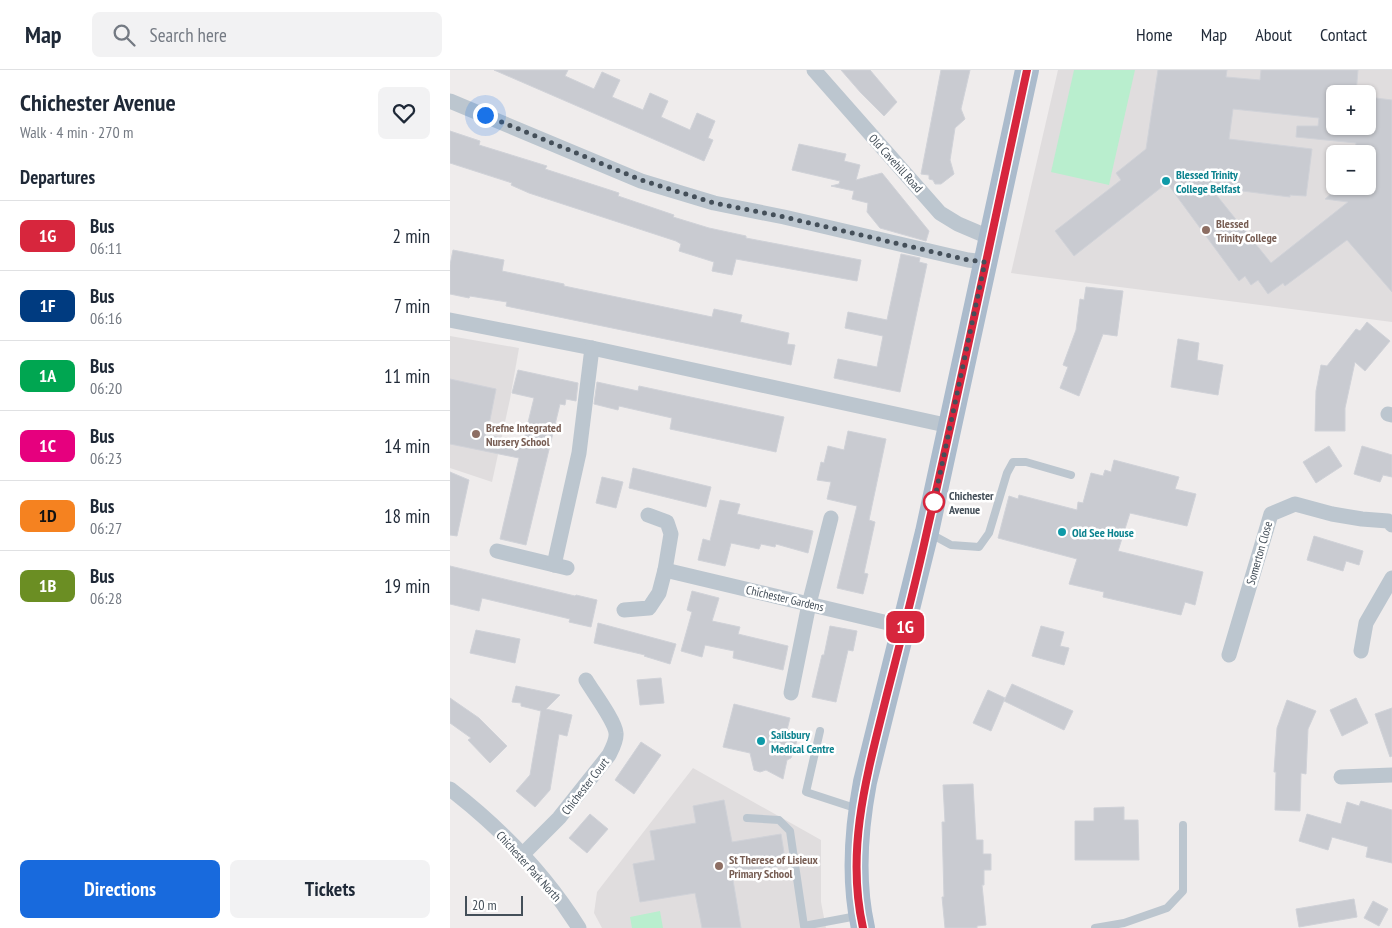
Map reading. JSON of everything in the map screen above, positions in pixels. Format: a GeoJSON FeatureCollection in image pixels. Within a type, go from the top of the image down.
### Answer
{"type":"FeatureCollection","features":[{"type":"Feature","properties":{"kind":"main road"},"geometry":{"type":"LineString","coordinates":[[861,922],[856,878],[856,852],[860,809],[927,532],[1027,70]]}},
{"type":"Feature","properties":{"kind":"street","name":"Old Cavehill Road"},"geometry":{"type":"LineString","coordinates":[[814,70],[940,213],[958,224],[991,238]]}},
{"type":"Feature","properties":{"kind":"street"},"geometry":{"type":"LineString","coordinates":[[450,101],[641,180],[705,200],[968,260],[985,262]]}},
{"type":"Feature","properties":{"kind":"street"},"geometry":{"type":"LineString","coordinates":[[450,320],[592,348],[950,426]]}},
{"type":"Feature","properties":{"kind":"street"},"geometry":{"type":"LineString","coordinates":[[496,551],[560,567],[579,452],[592,348]]}},
{"type":"Feature","properties":{"kind":"street","name":"Somerton Close"},"geometry":{"type":"LineString","coordinates":[[1229,655],[1271,514],[1295,504],[1332,514],[1388,521],[1392,525]]}},
{"type":"Feature","properties":{"kind":"street"},"geometry":{"type":"LineString","coordinates":[[624,610],[648,608],[658,593],[665,570],[671,534],[667,522],[648,515]]}},
{"type":"Feature","properties":{"kind":"street"},"geometry":{"type":"LineString","coordinates":[[791,693],[809,604],[831,518]]}},
{"type":"Feature","properties":{"kind":"street","name":"Chichester Gardens"},"geometry":{"type":"LineString","coordinates":[[665,570],[905,627]]}},
{"type":"Feature","properties":{"kind":"street"},"geometry":{"type":"LineString","coordinates":[[1361,651],[1366,623],[1392,578]]}},
{"type":"Feature","properties":{"kind":"street","name":"Chichester Court"},"geometry":{"type":"LineString","coordinates":[[522,855],[559,818],[609,755],[614,744],[616,733],[613,724],[586,680]]}},
{"type":"Feature","properties":{"kind":"street"},"geometry":{"type":"LineString","coordinates":[[1341,777],[1392,775]]}},
{"type":"Feature","properties":{"kind":"street","name":"Chichester Park North"},"geometry":{"type":"LineString","coordinates":[[450,789],[468,803],[522,855],[567,908],[579,928]]}},
{"type":"Feature","properties":{"kind":"lane"},"geometry":{"type":"LineString","coordinates":[[927,532],[951,545],[979,547],[989,533],[1007,473],[1013,462],[1026,462],[1072,476]]}},
{"type":"Feature","properties":{"kind":"lane"},"geometry":{"type":"LineString","coordinates":[[820,730],[806,792],[860,809]]}},
{"type":"Feature","properties":{"kind":"lane"},"geometry":{"type":"LineString","coordinates":[[747,818],[779,820],[790,831],[804,926],[861,922]]}},
{"type":"Feature","properties":{"kind":"lane"},"geometry":{"type":"LineString","coordinates":[[1095,928],[1124,922],[1167,908],[1183,891],[1183,825]]}},
{"type":"Feature","properties":{"kind":"shaded area","name":"Blessed Trinity College"},"geometry":{"type":"Polygon","coordinates":[[[1058,70],[1392,70],[1392,322],[1011,273],[1058,70]]]}},
{"type":"Feature","properties":{"kind":"shaded area","name":"Brefne Integrated Nursery School"},"geometry":{"type":"Polygon","coordinates":[[[450,336],[519,348],[492,482],[450,468],[450,336]]]}},
{"type":"Feature","properties":{"kind":"shaded area","name":"St Therese of Lisieux Primary School"},"geometry":{"type":"Polygon","coordinates":[[[693,768],[821,840],[821,902],[826,928],[602,928],[594,913],[597,892],[693,768]]]}},
{"type":"Feature","properties":{"kind":"green space"},"geometry":{"type":"Polygon","coordinates":[[[1074,70],[1135,70],[1109,185],[1051,172],[1074,70]]]}},
{"type":"Feature","properties":{"kind":"green space"},"geometry":{"type":"Polygon","coordinates":[[[660,911],[663,928],[632,928],[630,917],[660,911]]]}},
{"type":"Feature","properties":{"kind":"building"},"geometry":{"type":"Polygon","coordinates":[[[494,70],[568,70],[565,76],[594,89],[602,72],[620,80],[612,97],[643,110],[650,93],[668,101],[661,117],[690,130],[697,113],[715,121],[708,138],[713,140],[704,161],[494,70]]]}},
{"type":"Feature","properties":{"kind":"building"},"geometry":{"type":"Polygon","coordinates":[[[841,70],[870,70],[897,102],[884,116],[841,70]]]}},
{"type":"Feature","properties":{"kind":"building"},"geometry":{"type":"Polygon","coordinates":[[[941,70],[970,70],[961,109],[965,119],[955,128],[950,160],[954,174],[941,184],[935,184],[933,180],[929,179],[929,175],[921,174],[941,70]]]}},
{"type":"Feature","properties":{"kind":"building","name":"Blessed Trinity College Belfast"},"geometry":{"type":"Polygon","coordinates":[[[1158,70],[1227,70],[1226,77],[1260,80],[1261,70],[1358,70],[1357,85],[1326,85],[1326,135],[1376,135],[1376,98],[1392,100],[1392,292],[1347,240],[1285,286],[1283,283],[1268,294],[1258,280],[1251,285],[1245,276],[1239,281],[1167,183],[1074,256],[1055,231],[1121,180],[1116,173],[1146,149],[1158,70]]]}},
{"type":"Feature","properties":{"kind":"building"},"geometry":{"type":"Polygon","coordinates":[[[450,131],[480,141],[479,145],[547,166],[545,169],[619,193],[618,196],[674,215],[673,217],[709,228],[746,236],[746,238],[861,260],[857,281],[736,259],[732,275],[712,271],[714,262],[679,251],[681,244],[676,241],[529,193],[511,185],[512,183],[450,163],[450,131]]]}},
{"type":"Feature","properties":{"kind":"building"},"geometry":{"type":"Polygon","coordinates":[[[799,144],[846,154],[844,161],[860,165],[856,180],[882,173],[929,231],[926,241],[880,228],[867,212],[868,203],[852,199],[854,191],[831,186],[839,184],[840,181],[792,170],[799,144]]]}},
{"type":"Feature","properties":{"kind":"building"},"geometry":{"type":"Polygon","coordinates":[[[453,250],[504,260],[502,271],[564,284],[564,286],[712,317],[714,309],[742,315],[740,322],[789,333],[787,344],[795,345],[791,365],[506,306],[507,302],[450,294],[450,265],[453,250]]]}},
{"type":"Feature","properties":{"kind":"building"},"geometry":{"type":"Polygon","coordinates":[[[901,254],[920,258],[919,262],[927,264],[900,392],[834,378],[838,359],[877,367],[883,336],[845,328],[848,312],[887,320],[901,254]]]}},
{"type":"Feature","properties":{"kind":"building"},"geometry":{"type":"Polygon","coordinates":[[[1086,287],[1123,291],[1117,336],[1103,334],[1079,396],[1060,388],[1068,367],[1063,365],[1076,330],[1080,299],[1084,300],[1086,287]]]}},
{"type":"Feature","properties":{"kind":"building"},"geometry":{"type":"Polygon","coordinates":[[[1367,322],[1390,341],[1365,371],[1355,362],[1345,408],[1345,431],[1315,431],[1316,391],[1321,365],[1327,366],[1356,329],[1360,331],[1367,322]]]}},
{"type":"Feature","properties":{"kind":"building"},"geometry":{"type":"Polygon","coordinates":[[[1178,339],[1199,343],[1197,360],[1223,365],[1218,395],[1171,387],[1178,339]]]}},
{"type":"Feature","properties":{"kind":"building"},"geometry":{"type":"Polygon","coordinates":[[[518,370],[578,383],[576,401],[566,399],[565,405],[560,404],[526,545],[500,539],[519,458],[450,444],[450,379],[496,389],[487,435],[523,443],[534,398],[512,393],[518,370]]]}},
{"type":"Feature","properties":{"kind":"building"},"geometry":{"type":"Polygon","coordinates":[[[597,382],[638,391],[639,386],[784,417],[776,452],[670,429],[672,418],[619,406],[618,410],[594,404],[597,382]]]}},
{"type":"Feature","properties":{"kind":"building"},"geometry":{"type":"Polygon","coordinates":[[[848,431],[886,439],[869,520],[875,522],[864,573],[868,574],[863,594],[837,588],[857,506],[827,499],[831,482],[817,480],[821,462],[824,463],[828,446],[844,450],[848,431]]]}},
{"type":"Feature","properties":{"kind":"building"},"geometry":{"type":"Polygon","coordinates":[[[1329,446],[1342,466],[1316,483],[1303,462],[1329,446]]]}},
{"type":"Feature","properties":{"kind":"building"},"geometry":{"type":"Polygon","coordinates":[[[1362,446],[1392,455],[1392,477],[1383,475],[1380,482],[1354,474],[1362,446]]]}},
{"type":"Feature","properties":{"kind":"building","name":"Old See House"},"geometry":{"type":"Polygon","coordinates":[[[1114,460],[1179,477],[1175,489],[1196,494],[1187,526],[1130,513],[1118,551],[1203,572],[1195,605],[1185,602],[1181,615],[1103,597],[1104,592],[1069,584],[1077,559],[998,538],[1009,496],[1018,499],[1019,495],[1077,510],[1078,502],[1083,503],[1091,473],[1103,476],[1105,470],[1111,472],[1114,460]]]}},
{"type":"Feature","properties":{"kind":"building"},"geometry":{"type":"Polygon","coordinates":[[[633,468],[711,487],[706,507],[629,488],[633,468]]]}},
{"type":"Feature","properties":{"kind":"building"},"geometry":{"type":"Polygon","coordinates":[[[450,472],[469,480],[457,536],[450,535],[450,472]]]}},
{"type":"Feature","properties":{"kind":"building"},"geometry":{"type":"Polygon","coordinates":[[[602,477],[623,482],[616,508],[596,503],[602,477]]]}},
{"type":"Feature","properties":{"kind":"building"},"geometry":{"type":"Polygon","coordinates":[[[720,500],[740,504],[737,514],[813,531],[808,553],[776,544],[775,547],[761,544],[759,549],[731,543],[725,566],[698,560],[703,539],[710,541],[720,500]]]}},
{"type":"Feature","properties":{"kind":"building"},"geometry":{"type":"Polygon","coordinates":[[[1314,536],[1363,551],[1359,565],[1346,561],[1343,571],[1307,560],[1314,536]]]}},
{"type":"Feature","properties":{"kind":"building"},"geometry":{"type":"Polygon","coordinates":[[[450,566],[597,600],[591,627],[569,622],[570,619],[482,598],[479,611],[450,604],[450,566]]]}},
{"type":"Feature","properties":{"kind":"building"},"geometry":{"type":"Polygon","coordinates":[[[692,591],[719,598],[712,621],[740,627],[738,634],[788,646],[783,670],[733,658],[734,651],[705,645],[702,657],[681,651],[692,612],[687,610],[692,591]]]}},
{"type":"Feature","properties":{"kind":"building"},"geometry":{"type":"Polygon","coordinates":[[[598,623],[676,644],[670,664],[645,655],[594,643],[598,623]]]}},
{"type":"Feature","properties":{"kind":"building"},"geometry":{"type":"Polygon","coordinates":[[[830,626],[857,631],[853,651],[848,650],[836,702],[812,697],[830,626]]]}},
{"type":"Feature","properties":{"kind":"building"},"geometry":{"type":"Polygon","coordinates":[[[1041,626],[1064,632],[1060,646],[1069,648],[1064,665],[1032,656],[1041,626]]]}},
{"type":"Feature","properties":{"kind":"building"},"geometry":{"type":"Polygon","coordinates":[[[476,630],[520,639],[515,663],[470,653],[476,630]]]}},
{"type":"Feature","properties":{"kind":"building"},"geometry":{"type":"Polygon","coordinates":[[[661,678],[664,703],[640,705],[637,680],[661,678]]]}},
{"type":"Feature","properties":{"kind":"building"},"geometry":{"type":"Polygon","coordinates":[[[1012,684],[1073,711],[1064,730],[1004,701],[1012,684]]]}},
{"type":"Feature","properties":{"kind":"building"},"geometry":{"type":"Polygon","coordinates":[[[516,686],[560,695],[546,709],[572,715],[567,736],[559,734],[550,790],[535,807],[516,791],[530,775],[541,711],[521,706],[521,703],[512,702],[516,686]]]}},
{"type":"Feature","properties":{"kind":"building"},"geometry":{"type":"Polygon","coordinates":[[[988,690],[1005,698],[991,731],[973,723],[988,690]]]}},
{"type":"Feature","properties":{"kind":"building"},"geometry":{"type":"Polygon","coordinates":[[[450,698],[479,718],[507,746],[490,763],[468,740],[471,738],[450,723],[450,698]]]}},
{"type":"Feature","properties":{"kind":"building"},"geometry":{"type":"Polygon","coordinates":[[[1356,698],[1368,723],[1342,736],[1330,710],[1356,698]]]}},
{"type":"Feature","properties":{"kind":"building"},"geometry":{"type":"Polygon","coordinates":[[[1287,700],[1316,711],[1308,729],[1306,774],[1301,773],[1300,811],[1275,810],[1276,772],[1274,772],[1277,728],[1287,700]]]}},
{"type":"Feature","properties":{"kind":"building","name":"Sailsbury Medical Centre"},"geometry":{"type":"Polygon","coordinates":[[[734,704],[790,718],[787,730],[792,730],[798,738],[791,758],[787,760],[783,779],[766,770],[760,772],[754,770],[750,753],[723,747],[734,704]]]}},
{"type":"Feature","properties":{"kind":"building"},"geometry":{"type":"Polygon","coordinates":[[[1392,708],[1392,756],[1390,757],[1375,714],[1392,708]]]}},
{"type":"Feature","properties":{"kind":"building"},"geometry":{"type":"Polygon","coordinates":[[[641,742],[661,755],[634,794],[615,780],[641,742]]]}},
{"type":"Feature","properties":{"kind":"building"},"geometry":{"type":"Polygon","coordinates":[[[973,784],[976,840],[983,840],[983,854],[991,854],[991,870],[984,870],[984,885],[982,885],[986,925],[977,926],[977,928],[945,928],[942,897],[944,897],[942,822],[945,822],[943,785],[973,784]]]}},
{"type":"Feature","properties":{"kind":"building"},"geometry":{"type":"Polygon","coordinates":[[[724,800],[732,842],[781,834],[786,865],[732,874],[741,928],[702,928],[695,893],[640,902],[633,864],[655,860],[650,831],[696,823],[693,806],[724,800]]]}},
{"type":"Feature","properties":{"kind":"building"},"geometry":{"type":"Polygon","coordinates":[[[1361,801],[1392,810],[1392,863],[1366,857],[1368,847],[1332,837],[1328,850],[1299,841],[1307,814],[1341,824],[1347,802],[1359,806],[1361,801]]]}},
{"type":"Feature","properties":{"kind":"building"},"geometry":{"type":"Polygon","coordinates":[[[1124,807],[1124,820],[1138,820],[1139,860],[1075,860],[1075,821],[1094,821],[1094,808],[1124,807]]]}},
{"type":"Feature","properties":{"kind":"building"},"geometry":{"type":"Polygon","coordinates":[[[590,814],[608,829],[587,853],[569,838],[590,814]]]}},
{"type":"Feature","properties":{"kind":"building"},"geometry":{"type":"Polygon","coordinates":[[[1354,899],[1357,917],[1299,927],[1296,909],[1354,899]]]}},
{"type":"Feature","properties":{"kind":"building"},"geometry":{"type":"Polygon","coordinates":[[[1373,901],[1388,909],[1379,926],[1364,918],[1373,901]]]}},
{"type":"Feature","properties":{"kind":"bus line","name":"1G"},"geometry":{"type":"LineString","coordinates":[[863,928],[856,878],[856,852],[860,809],[865,782],[905,627],[927,532],[1027,70]]}},
{"type":"Feature","properties":{"kind":"place","name":"Blessed Trinity College Belfast"},"geometry":{"type":"Point","coordinates":[1166,181]}},
{"type":"Feature","properties":{"kind":"place","name":"Blessed Trinity College"},"geometry":{"type":"Point","coordinates":[1206,230]}},
{"type":"Feature","properties":{"kind":"place","name":"Brefne Integrated Nursery School"},"geometry":{"type":"Point","coordinates":[476,434]}},
{"type":"Feature","properties":{"kind":"place","name":"Chichester Avenue"},"geometry":{"type":"Point","coordinates":[934,502]}},
{"type":"Feature","properties":{"kind":"place","name":"Old See House"},"geometry":{"type":"Point","coordinates":[1062,532]}},
{"type":"Feature","properties":{"kind":"place","name":"Sailsbury Medical Centre"},"geometry":{"type":"Point","coordinates":[761,741]}},
{"type":"Feature","properties":{"kind":"place","name":"St Therese of Lisieux Primary School"},"geometry":{"type":"Point","coordinates":[719,866]}},
{"type":"Feature","properties":{"kind":"route"},"geometry":{"type":"LineString","coordinates":[[485,115],[641,180],[714,203],[784,217],[968,260],[985,262],[934,502]]}}]}
